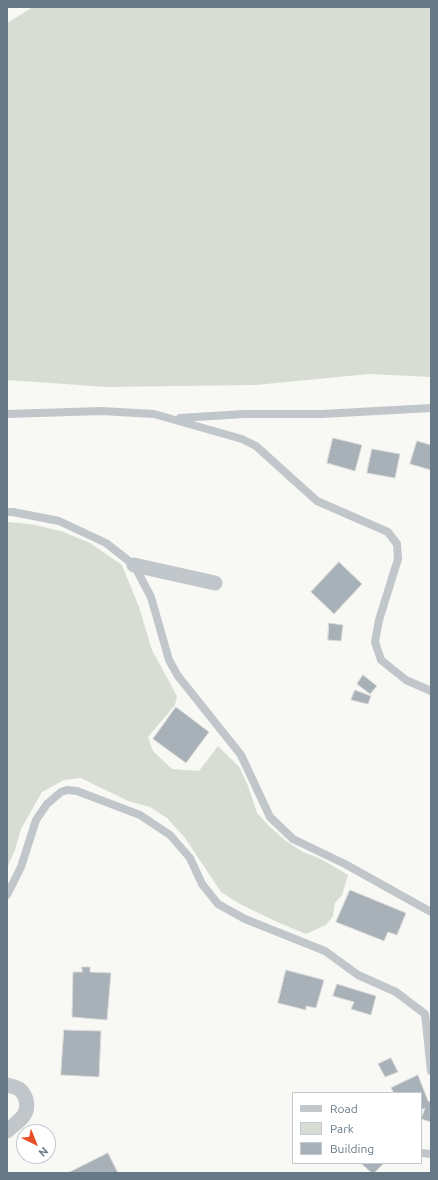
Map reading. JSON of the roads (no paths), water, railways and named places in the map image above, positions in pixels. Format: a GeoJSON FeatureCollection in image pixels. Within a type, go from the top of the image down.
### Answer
{"type":"FeatureCollection","features":[{"type":"Feature","properties":{"kind":"street"},"geometry":{"type":"LineString","coordinates":[[134,565],[215,583]]}},
{"type":"Feature","properties":{"kind":"street"},"geometry":{"type":"LineString","coordinates":[[7,1085],[18,1088],[25,1096],[27,1101],[24,1115],[7,1131]]}},
{"type":"Feature","properties":{"kind":"lane"},"geometry":{"type":"LineString","coordinates":[[173,419],[244,414],[322,414],[431,408]]}},
{"type":"Feature","properties":{"kind":"lane"},"geometry":{"type":"LineString","coordinates":[[7,414],[102,411],[154,414],[242,439],[256,446],[317,501],[388,532],[397,544],[398,559],[379,620],[375,642],[381,660],[406,680],[431,691]]}},
{"type":"Feature","properties":{"kind":"lane"},"geometry":{"type":"LineString","coordinates":[[7,512],[59,521],[106,543],[134,565],[151,597],[159,630],[169,660],[178,676],[241,755],[270,817],[293,839],[345,864],[431,912]]}},
{"type":"Feature","properties":{"kind":"lane"},"geometry":{"type":"LineString","coordinates":[[7,895],[20,867],[36,820],[47,804],[61,792],[67,790],[77,791],[140,815],[170,835],[190,858],[202,884],[218,904],[245,919],[325,952],[358,975],[396,992],[425,1014],[431,1071]]}}]}
